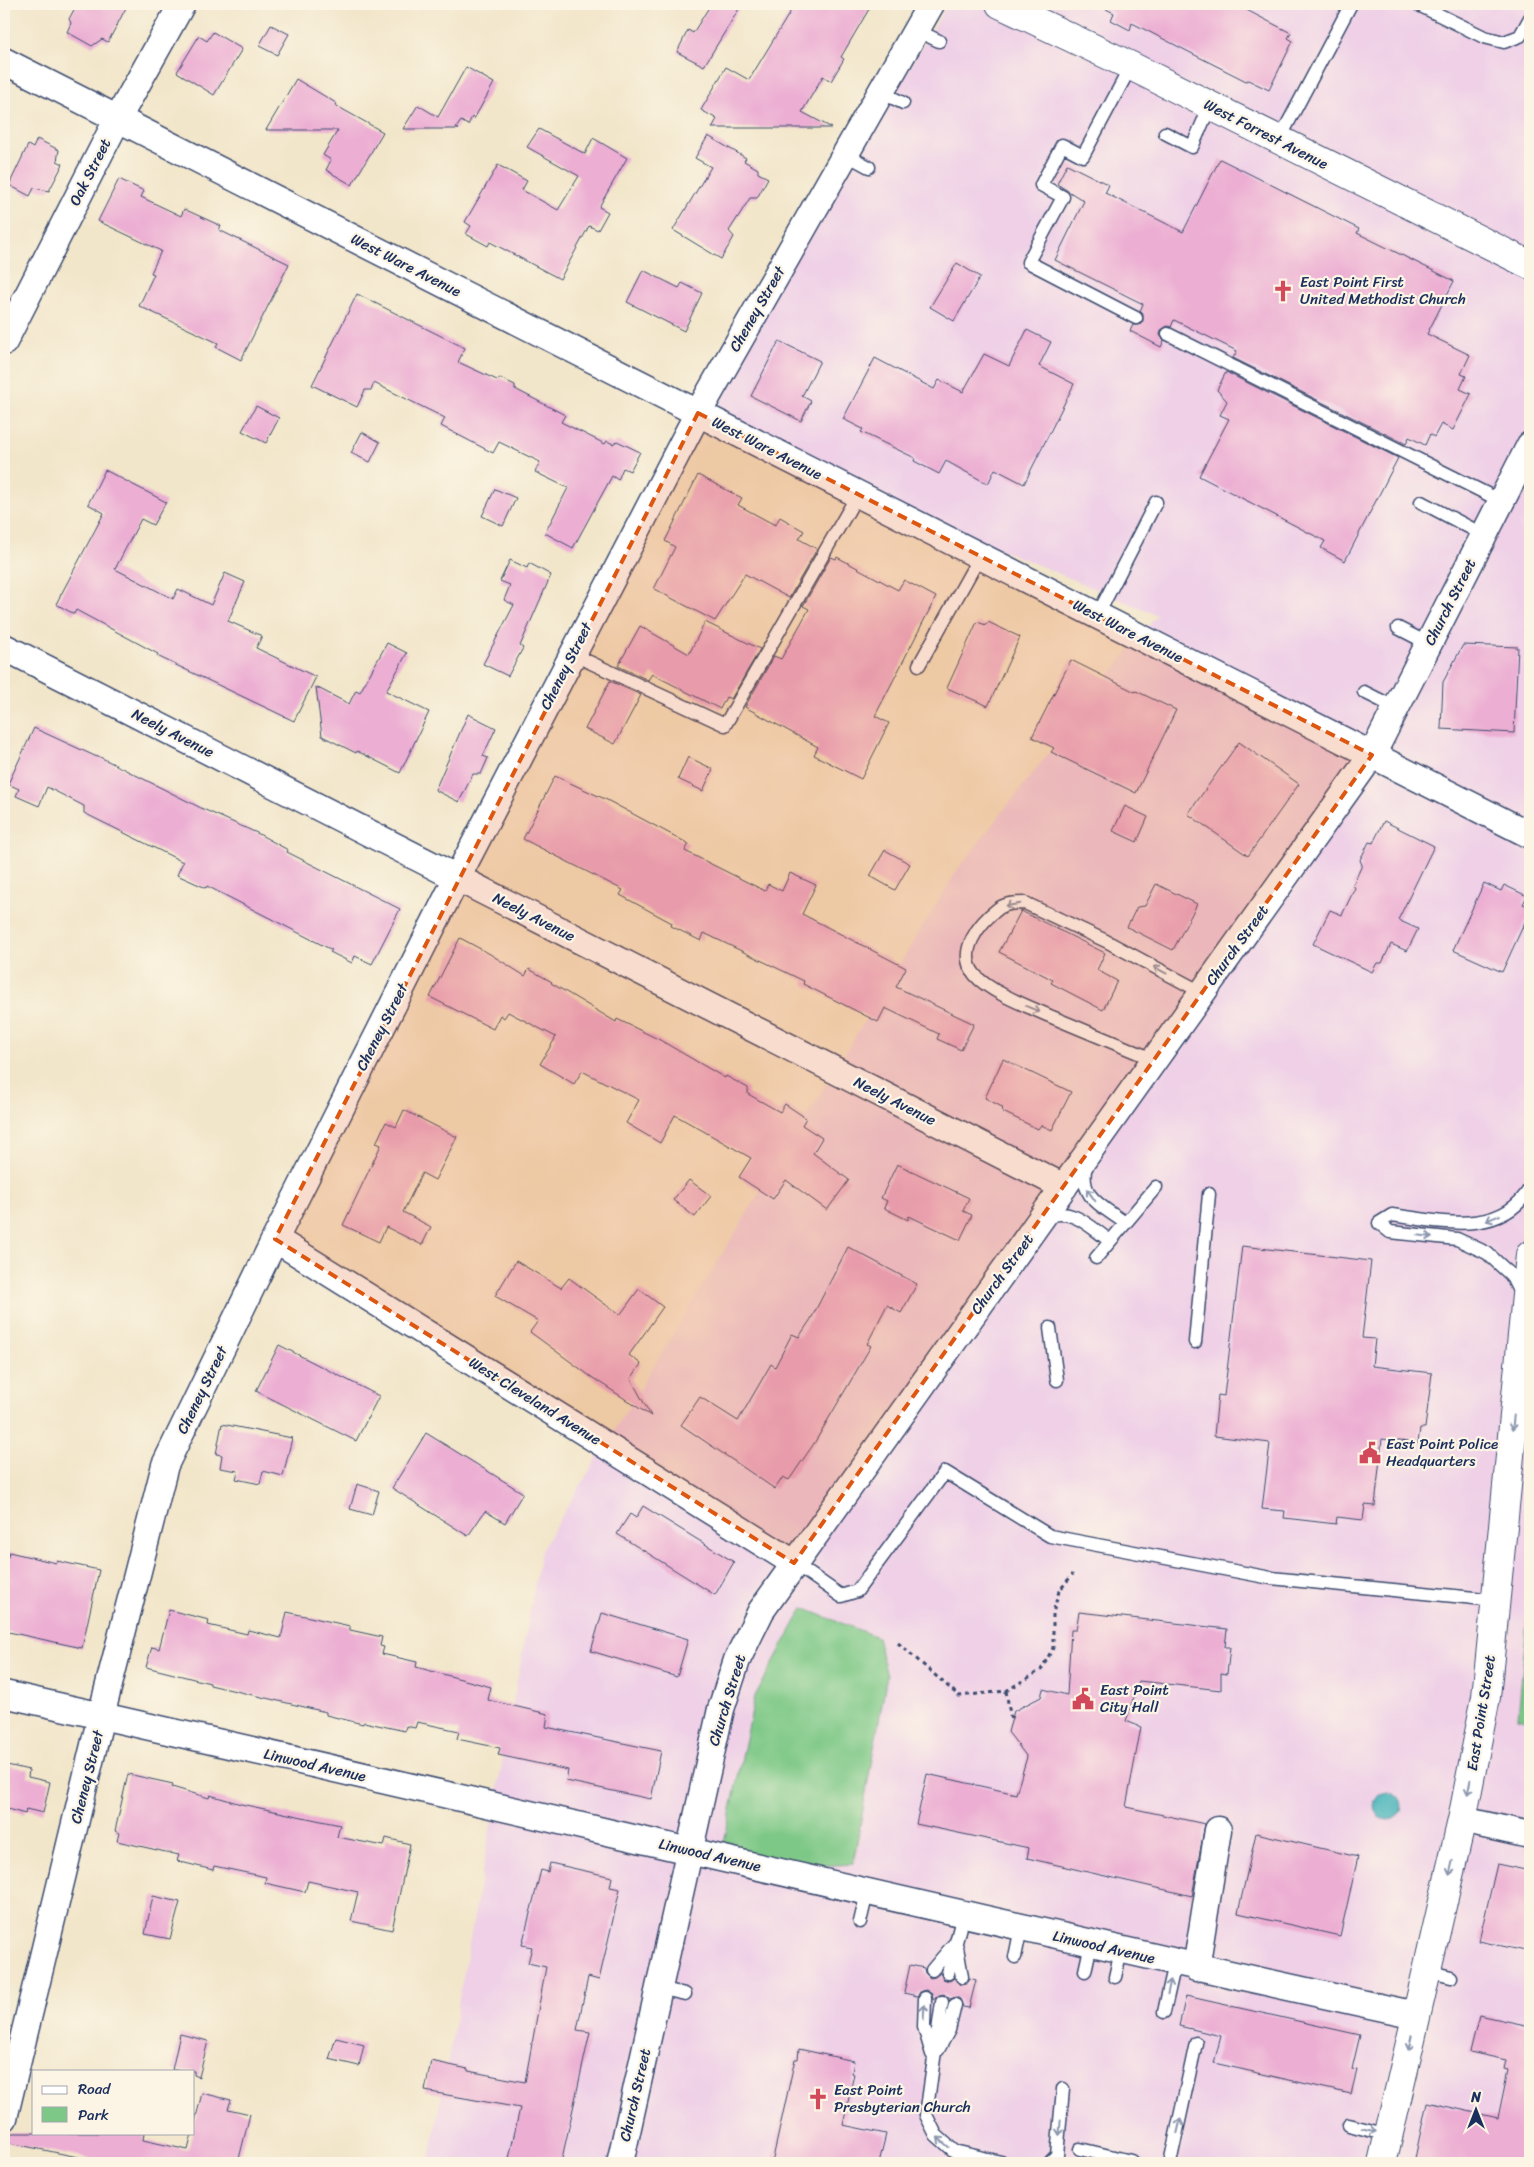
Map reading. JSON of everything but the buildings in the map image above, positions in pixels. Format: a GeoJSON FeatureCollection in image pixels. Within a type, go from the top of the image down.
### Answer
{"type":"FeatureCollection","features":[{"type":"Feature","properties":{"kind":"main road","name":"West Forrest Avenue"},"geometry":{"type":"LineString","coordinates":[[1000,4],[1131,66],[1530,265]]}},
{"type":"Feature","properties":{"kind":"main road","name":"East Point Street"},"geometry":{"type":"LineString","coordinates":[[1382,2163],[1416,2015],[1439,1974],[1462,1820],[1486,1697],[1530,1254]]}},
{"type":"Feature","properties":{"kind":"street","name":"Oak Street"},"geometry":{"type":"LineString","coordinates":[[4,342],[118,118],[182,4]]}},
{"type":"Feature","properties":{"kind":"street","name":"Cheney Street"},"geometry":{"type":"LineString","coordinates":[[4,2118],[101,1716],[165,1465],[275,1239],[457,878],[698,413],[845,154],[892,97],[928,35],[931,4]]}},
{"type":"Feature","properties":{"kind":"street","name":"West Ware Avenue"},"geometry":{"type":"LineString","coordinates":[[4,60],[1530,835]]}},
{"type":"Feature","properties":{"kind":"street","name":"Church Street"},"geometry":{"type":"LineString","coordinates":[[620,2163],[721,1709],[737,1660],[761,1611],[1372,755],[1530,446]]}},
{"type":"Feature","properties":{"kind":"street","name":"Neely Avenue"},"geometry":{"type":"LineString","coordinates":[[4,647],[1064,1187]]}},
{"type":"Feature","properties":{"kind":"street","name":"West Cleveland Avenue"},"geometry":{"type":"LineString","coordinates":[[275,1239],[794,1563]]}},
{"type":"Feature","properties":{"kind":"street","name":"Linwood Avenue"},"geometry":{"type":"LineString","coordinates":[[4,1694],[690,1850],[1121,1951],[1416,2015]]}},
{"type":"Feature","properties":{"kind":"street"},"geometry":{"type":"LineString","coordinates":[[1462,1820],[1530,1835]]}},
{"type":"Feature","properties":{"kind":"street"},"geometry":{"type":"LineString","coordinates":[[1185,1965],[1218,1830]]}},
{"type":"Feature","properties":{"kind":"lane"},"geometry":{"type":"LineString","coordinates":[[1279,140],[1351,4]]}},
{"type":"Feature","properties":{"kind":"lane"},"geometry":{"type":"LineString","coordinates":[[1417,4],[1484,38],[1504,42],[1520,36],[1530,18]]}},
{"type":"Feature","properties":{"kind":"lane"},"geometry":{"type":"LineString","coordinates":[[1131,66],[1083,156],[1062,145],[1058,152],[1041,185],[1063,197],[1028,262],[1136,318]]}},
{"type":"Feature","properties":{"kind":"lane"},"geometry":{"type":"LineString","coordinates":[[1165,133],[1192,146],[1210,106]]}},
{"type":"Feature","properties":{"kind":"lane"},"geometry":{"type":"LineString","coordinates":[[845,154],[869,167]]}},
{"type":"Feature","properties":{"kind":"lane"},"geometry":{"type":"LineString","coordinates":[[1168,334],[1501,501]]}},
{"type":"Feature","properties":{"kind":"lane"},"geometry":{"type":"LineString","coordinates":[[572,654],[725,725],[858,494]]}},
{"type":"Feature","properties":{"kind":"lane"},"geometry":{"type":"LineString","coordinates":[[1097,616],[1156,502]]}},
{"type":"Feature","properties":{"kind":"lane"},"geometry":{"type":"LineString","coordinates":[[1421,502],[1484,535]]}},
{"type":"Feature","properties":{"kind":"lane"},"geometry":{"type":"LineString","coordinates":[[919,665],[980,556]]}},
{"type":"Feature","properties":{"kind":"lane"},"geometry":{"type":"LineString","coordinates":[[1398,628],[1429,644]]}},
{"type":"Feature","properties":{"kind":"lane"},"geometry":{"type":"LineString","coordinates":[[1364,692],[1396,708]]}},
{"type":"Feature","properties":{"kind":"lane"},"geometry":{"type":"LineString","coordinates":[[1155,1060],[1008,998],[976,977],[968,964],[968,952],[973,934],[1000,908],[1013,903],[1025,903],[1106,941],[1203,993]]}},
{"type":"Feature","properties":{"kind":"lane"},"geometry":{"type":"LineString","coordinates":[[1088,1152],[1084,1171],[1084,1185],[1091,1198],[1126,1223]]}},
{"type":"Feature","properties":{"kind":"lane"},"geometry":{"type":"LineString","coordinates":[[1096,1258],[1156,1187]]}},
{"type":"Feature","properties":{"kind":"lane"},"geometry":{"type":"LineString","coordinates":[[1525,1304],[1510,1275],[1487,1253],[1457,1240],[1390,1232],[1380,1223],[1392,1215],[1460,1224],[1484,1222],[1507,1212],[1526,1196],[1530,1188]]}},
{"type":"Feature","properties":{"kind":"lane"},"geometry":{"type":"LineString","coordinates":[[1195,1342],[1209,1194]]}},
{"type":"Feature","properties":{"kind":"lane"},"geometry":{"type":"LineString","coordinates":[[1041,1219],[1052,1214],[1068,1213],[1077,1216],[1110,1241]]}},
{"type":"Feature","properties":{"kind":"lane"},"geometry":{"type":"LineString","coordinates":[[1050,1328],[1057,1380]]}},
{"type":"Feature","properties":{"kind":"lane"},"geometry":{"type":"LineString","coordinates":[[794,1563],[841,1596],[857,1592],[945,1472],[1050,1536],[1271,1578],[1495,1600]]}},
{"type":"Feature","properties":{"kind":"lane"},"geometry":{"type":"LineString","coordinates":[[860,1922],[867,1893]]}},
{"type":"Feature","properties":{"kind":"lane"},"geometry":{"type":"LineString","coordinates":[[948,1973],[963,1915]]}},
{"type":"Feature","properties":{"kind":"lane"},"geometry":{"type":"LineString","coordinates":[[1015,1957],[1021,1928]]}},
{"type":"Feature","properties":{"kind":"lane"},"geometry":{"type":"LineString","coordinates":[[932,1970],[956,1942]]}},
{"type":"Feature","properties":{"kind":"lane"},"geometry":{"type":"LineString","coordinates":[[956,1942],[962,1976]]}},
{"type":"Feature","properties":{"kind":"lane"},"geometry":{"type":"LineString","coordinates":[[1085,1971],[1092,1944]]}},
{"type":"Feature","properties":{"kind":"lane"},"geometry":{"type":"LineString","coordinates":[[1115,1977],[1121,1951]]}},
{"type":"Feature","properties":{"kind":"lane"},"geometry":{"type":"LineString","coordinates":[[1164,2012],[1185,1965]]}},
{"type":"Feature","properties":{"kind":"lane"},"geometry":{"type":"LineString","coordinates":[[659,1988],[685,1994]]}},
{"type":"Feature","properties":{"kind":"lane"},"geometry":{"type":"LineString","coordinates":[[925,1998],[924,2027],[934,2059]]}},
{"type":"Feature","properties":{"kind":"lane"},"geometry":{"type":"LineString","coordinates":[[942,2002],[926,2115],[936,2136],[954,2151],[1005,2163]]}},
{"type":"Feature","properties":{"kind":"lane"},"geometry":{"type":"LineString","coordinates":[[934,2059],[949,2030],[955,2005]]}},
{"type":"Feature","properties":{"kind":"lane"},"geometry":{"type":"LineString","coordinates":[[1170,2163],[1188,2090],[1196,2043]]}},
{"type":"Feature","properties":{"kind":"lane"},"geometry":{"type":"LineString","coordinates":[[1049,2163],[1057,2155],[1063,2089]]}},
{"type":"Feature","properties":{"kind":"lane"},"geometry":{"type":"LineString","coordinates":[[1349,2125],[1388,2135]]}},
{"type":"Feature","properties":{"kind":"lane"},"geometry":{"type":"LineString","coordinates":[[1080,2149],[1131,2161]]}},
{"type":"Feature","properties":{"kind":"path"},"geometry":{"type":"LineString","coordinates":[[898,1643],[959,1696],[1006,1691],[1041,1670],[1054,1648],[1053,1613],[1059,1590],[1073,1574]]}},
{"type":"Feature","properties":{"kind":"path"},"geometry":{"type":"LineString","coordinates":[[1006,1691],[1011,1720]]}},
{"type":"Feature","properties":{"kind":"highlighted area"},"geometry":{"type":"Polygon","coordinates":[[[698,413],[1372,755],[794,1563],[275,1239],[698,413]]]}},
{"type":"Feature","properties":{"kind":"shaded area"},"geometry":{"type":"Polygon","coordinates":[[[948,4],[1530,4],[1530,2163],[429,2163],[541,1550],[958,869],[1157,615],[696,421],[948,4]]]}},
{"type":"Feature","properties":{"kind":"green space"},"geometry":{"type":"Polygon","coordinates":[[[1530,1588],[1530,1721],[1518,1718],[1530,1588]]]}},
{"type":"Feature","properties":{"kind":"green space"},"geometry":{"type":"Polygon","coordinates":[[[803,1608],[877,1637],[887,1676],[853,1864],[801,1867],[723,1847],[755,1696],[803,1608]]]}},
{"type":"Feature","properties":{"kind":"water"},"geometry":{"type":"Polygon","coordinates":[[[1388,1792],[1398,1796],[1402,1806],[1398,1816],[1388,1820],[1378,1816],[1374,1806],[1378,1796],[1388,1792]]]}},
{"type":"Feature","properties":{"kind":"place","name":"East Point First United Methodist Church"},"geometry":{"type":"Point","coordinates":[1283,291]}},
{"type":"Feature","properties":{"kind":"place","name":"East Point Police Headquarters"},"geometry":{"type":"Point","coordinates":[1370,1453]}},
{"type":"Feature","properties":{"kind":"place","name":"East Point City Hall"},"geometry":{"type":"Point","coordinates":[1083,1699]}},
{"type":"Feature","properties":{"kind":"place","name":"East Point Presbyterian Church"},"geometry":{"type":"Point","coordinates":[818,2099]}}]}
